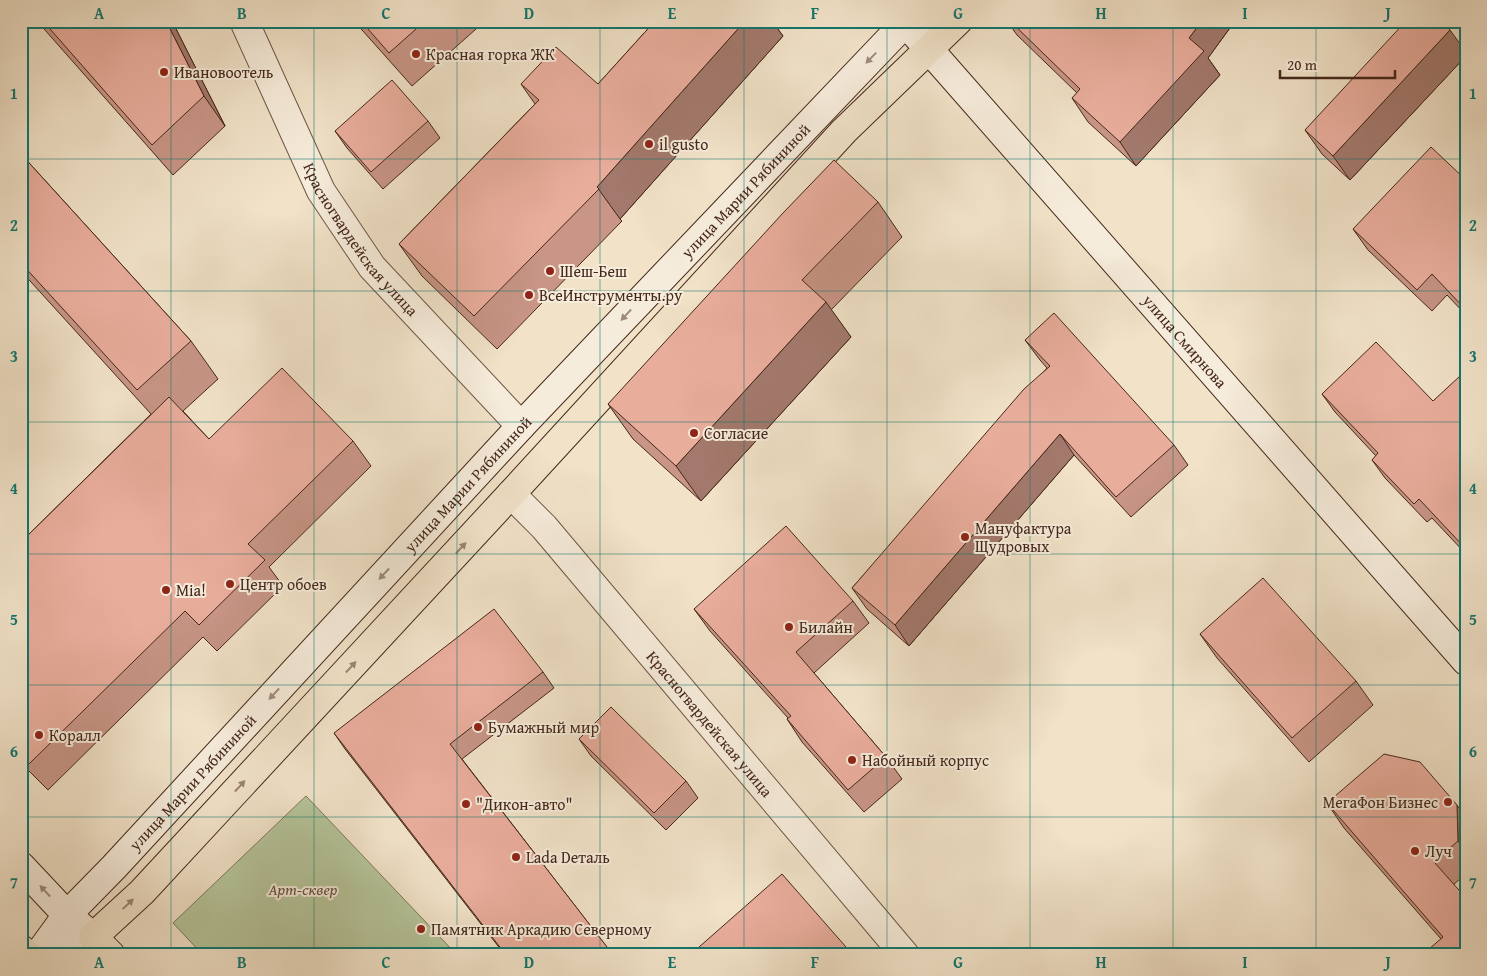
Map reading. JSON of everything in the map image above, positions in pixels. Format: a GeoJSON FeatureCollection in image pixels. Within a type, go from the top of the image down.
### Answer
{"type":"FeatureCollection","features":[{"type":"Feature","properties":{"kind":"highway","name":"улица Марии Рябининой"},"geometry":{"type":"LineString","coordinates":[[102,946],[142,892],[844,131],[958,21]]}},
{"type":"Feature","properties":{"kind":"highway"},"geometry":{"type":"LineString","coordinates":[[21,950],[27,955]]}},
{"type":"Feature","properties":{"kind":"main road","name":"Красногвардейская улица"},"geometry":{"type":"LineString","coordinates":[[244,21],[321,191],[372,267],[520,426]]}},
{"type":"Feature","properties":{"kind":"main road","name":"улица Марии Рябининой"},"geometry":{"type":"LineString","coordinates":[[38,955],[67,915],[120,860],[520,426],[905,22]]}},
{"type":"Feature","properties":{"kind":"main road","name":"улица Смирнова"},"geometry":{"type":"LineString","coordinates":[[905,22],[1466,661]]}},
{"type":"Feature","properties":{"kind":"main road","name":"Красногвардейская улица"},"geometry":{"type":"LineString","coordinates":[[511,494],[544,527],[906,955]]}},
{"type":"Feature","properties":{"kind":"main road"},"geometry":{"type":"LineString","coordinates":[[21,866],[67,915],[102,946]]}},
{"type":"Feature","properties":{"kind":"main road","name":"улица Марии Рябининой"},"geometry":{"type":"LineString","coordinates":[[50,955],[102,946]]}},
{"type":"Feature","properties":{"kind":"green space","name":"Арт-сквер"},"geometry":{"type":"Polygon","coordinates":[[[306,796],[457,955],[203,955],[173,923],[306,796]]]}},
{"type":"Feature","properties":{"kind":"building"},"geometry":{"type":"Polygon","coordinates":[[[43,21],[166,21],[204,96],[152,145],[43,21]]]}},
{"type":"Feature","properties":{"kind":"building"},"geometry":{"type":"Polygon","coordinates":[[[361,21],[425,21],[389,53],[361,21]]]}},
{"type":"Feature","properties":{"kind":"building"},"geometry":{"type":"Polygon","coordinates":[[[655,21],[745,21],[597,187],[599,189],[474,316],[399,244],[539,100],[521,84],[556,47],[598,84],[655,21]]]}},
{"type":"Feature","properties":{"kind":"building"},"geometry":{"type":"Polygon","coordinates":[[[1010,21],[1202,21],[1189,38],[1204,51],[1120,142],[1072,98],[1080,89],[1010,21]]]}},
{"type":"Feature","properties":{"kind":"building"},"geometry":{"type":"Polygon","coordinates":[[[1406,21],[1441,21],[1450,30],[1333,156],[1305,130],[1406,21]]]}},
{"type":"Feature","properties":{"kind":"building"},"geometry":{"type":"Polygon","coordinates":[[[392,80],[428,121],[371,172],[335,131],[392,80]]]}},
{"type":"Feature","properties":{"kind":"building"},"geometry":{"type":"Polygon","coordinates":[[[1431,147],[1466,180],[1466,310],[1432,274],[1417,290],[1353,229],[1431,147]]]}},
{"type":"Feature","properties":{"kind":"building"},"geometry":{"type":"Polygon","coordinates":[[[21,154],[191,341],[137,390],[21,263],[21,154]]]}},
{"type":"Feature","properties":{"kind":"building"},"geometry":{"type":"Polygon","coordinates":[[[834,160],[878,202],[802,280],[826,302],[676,466],[608,404],[834,160]]]}},
{"type":"Feature","properties":{"kind":"building"},"geometry":{"type":"Polygon","coordinates":[[[1054,313],[1174,445],[1116,497],[1060,434],[895,625],[852,588],[1024,389],[1050,366],[1025,340],[1054,313]]]}},
{"type":"Feature","properties":{"kind":"building"},"geometry":{"type":"Polygon","coordinates":[[[1376,342],[1433,401],[1460,376],[1466,382],[1466,549],[1419,499],[1414,504],[1372,460],[1378,453],[1322,394],[1376,342]]]}},
{"type":"Feature","properties":{"kind":"building"},"geometry":{"type":"Polygon","coordinates":[[[282,368],[353,441],[248,544],[265,560],[199,625],[185,611],[29,764],[21,755],[21,615],[23,614],[21,612],[21,542],[169,397],[209,439],[282,368]]]}},
{"type":"Feature","properties":{"kind":"building"},"geometry":{"type":"Polygon","coordinates":[[[786,526],[853,601],[796,652],[886,757],[848,790],[787,719],[791,716],[694,609],[786,526]]]}},
{"type":"Feature","properties":{"kind":"building"},"geometry":{"type":"Polygon","coordinates":[[[1263,578],[1356,681],[1292,738],[1200,634],[1263,578]]]}},
{"type":"Feature","properties":{"kind":"building"},"geometry":{"type":"Polygon","coordinates":[[[494,609],[543,672],[450,744],[607,947],[597,955],[506,955],[334,733],[494,609]]]}},
{"type":"Feature","properties":{"kind":"building"},"geometry":{"type":"Polygon","coordinates":[[[611,707],[686,781],[654,813],[579,739],[611,707]]]}},
{"type":"Feature","properties":{"kind":"building","name":"Луч"},"geometry":{"type":"Polygon","coordinates":[[[1384,754],[1420,762],[1457,805],[1458,841],[1434,862],[1466,898],[1466,955],[1422,955],[1443,937],[1327,803],[1384,754]]]}},
{"type":"Feature","properties":{"kind":"building"},"geometry":{"type":"Polygon","coordinates":[[[782,874],[853,955],[690,955],[782,874]]]}},
{"type":"Feature","properties":{"kind":"place","name":"Красная горка ЖК"},"geometry":{"type":"Point","coordinates":[416,54]}},
{"type":"Feature","properties":{"kind":"place","name":"Ивановоотель"},"geometry":{"type":"Point","coordinates":[164,72]}},
{"type":"Feature","properties":{"kind":"place","name":"il gusto"},"geometry":{"type":"Point","coordinates":[649,144]}},
{"type":"Feature","properties":{"kind":"place","name":"Шеш-Беш"},"geometry":{"type":"Point","coordinates":[550,271]}},
{"type":"Feature","properties":{"kind":"place","name":"ВсеИнструменты.ру"},"geometry":{"type":"Point","coordinates":[529,295]}},
{"type":"Feature","properties":{"kind":"place","name":"Согласие"},"geometry":{"type":"Point","coordinates":[694,433]}},
{"type":"Feature","properties":{"kind":"place","name":"Мануфактура Щудровых"},"geometry":{"type":"Point","coordinates":[965,537]}},
{"type":"Feature","properties":{"kind":"place","name":"Центр обоев"},"geometry":{"type":"Point","coordinates":[230,584]}},
{"type":"Feature","properties":{"kind":"place","name":"Mia!"},"geometry":{"type":"Point","coordinates":[166,590]}},
{"type":"Feature","properties":{"kind":"place","name":"Билайн"},"geometry":{"type":"Point","coordinates":[789,627]}},
{"type":"Feature","properties":{"kind":"place","name":"Бумажный мир"},"geometry":{"type":"Point","coordinates":[478,727]}},
{"type":"Feature","properties":{"kind":"place","name":"Коралл"},"geometry":{"type":"Point","coordinates":[39,735]}},
{"type":"Feature","properties":{"kind":"place","name":"Набойный корпус"},"geometry":{"type":"Point","coordinates":[852,760]}},
{"type":"Feature","properties":{"kind":"place","name":"МегаФон Бизнес"},"geometry":{"type":"Point","coordinates":[1448,802]}},
{"type":"Feature","properties":{"kind":"place","name":"\"Дикон-авто\""},"geometry":{"type":"Point","coordinates":[466,804]}},
{"type":"Feature","properties":{"kind":"place","name":"Луч"},"geometry":{"type":"Point","coordinates":[1415,851]}},
{"type":"Feature","properties":{"kind":"place","name":"Lada Dеталь"},"geometry":{"type":"Point","coordinates":[516,857]}},
{"type":"Feature","properties":{"kind":"place","name":"Памятник Аркадию Северному"},"geometry":{"type":"Point","coordinates":[421,929]}}]}
